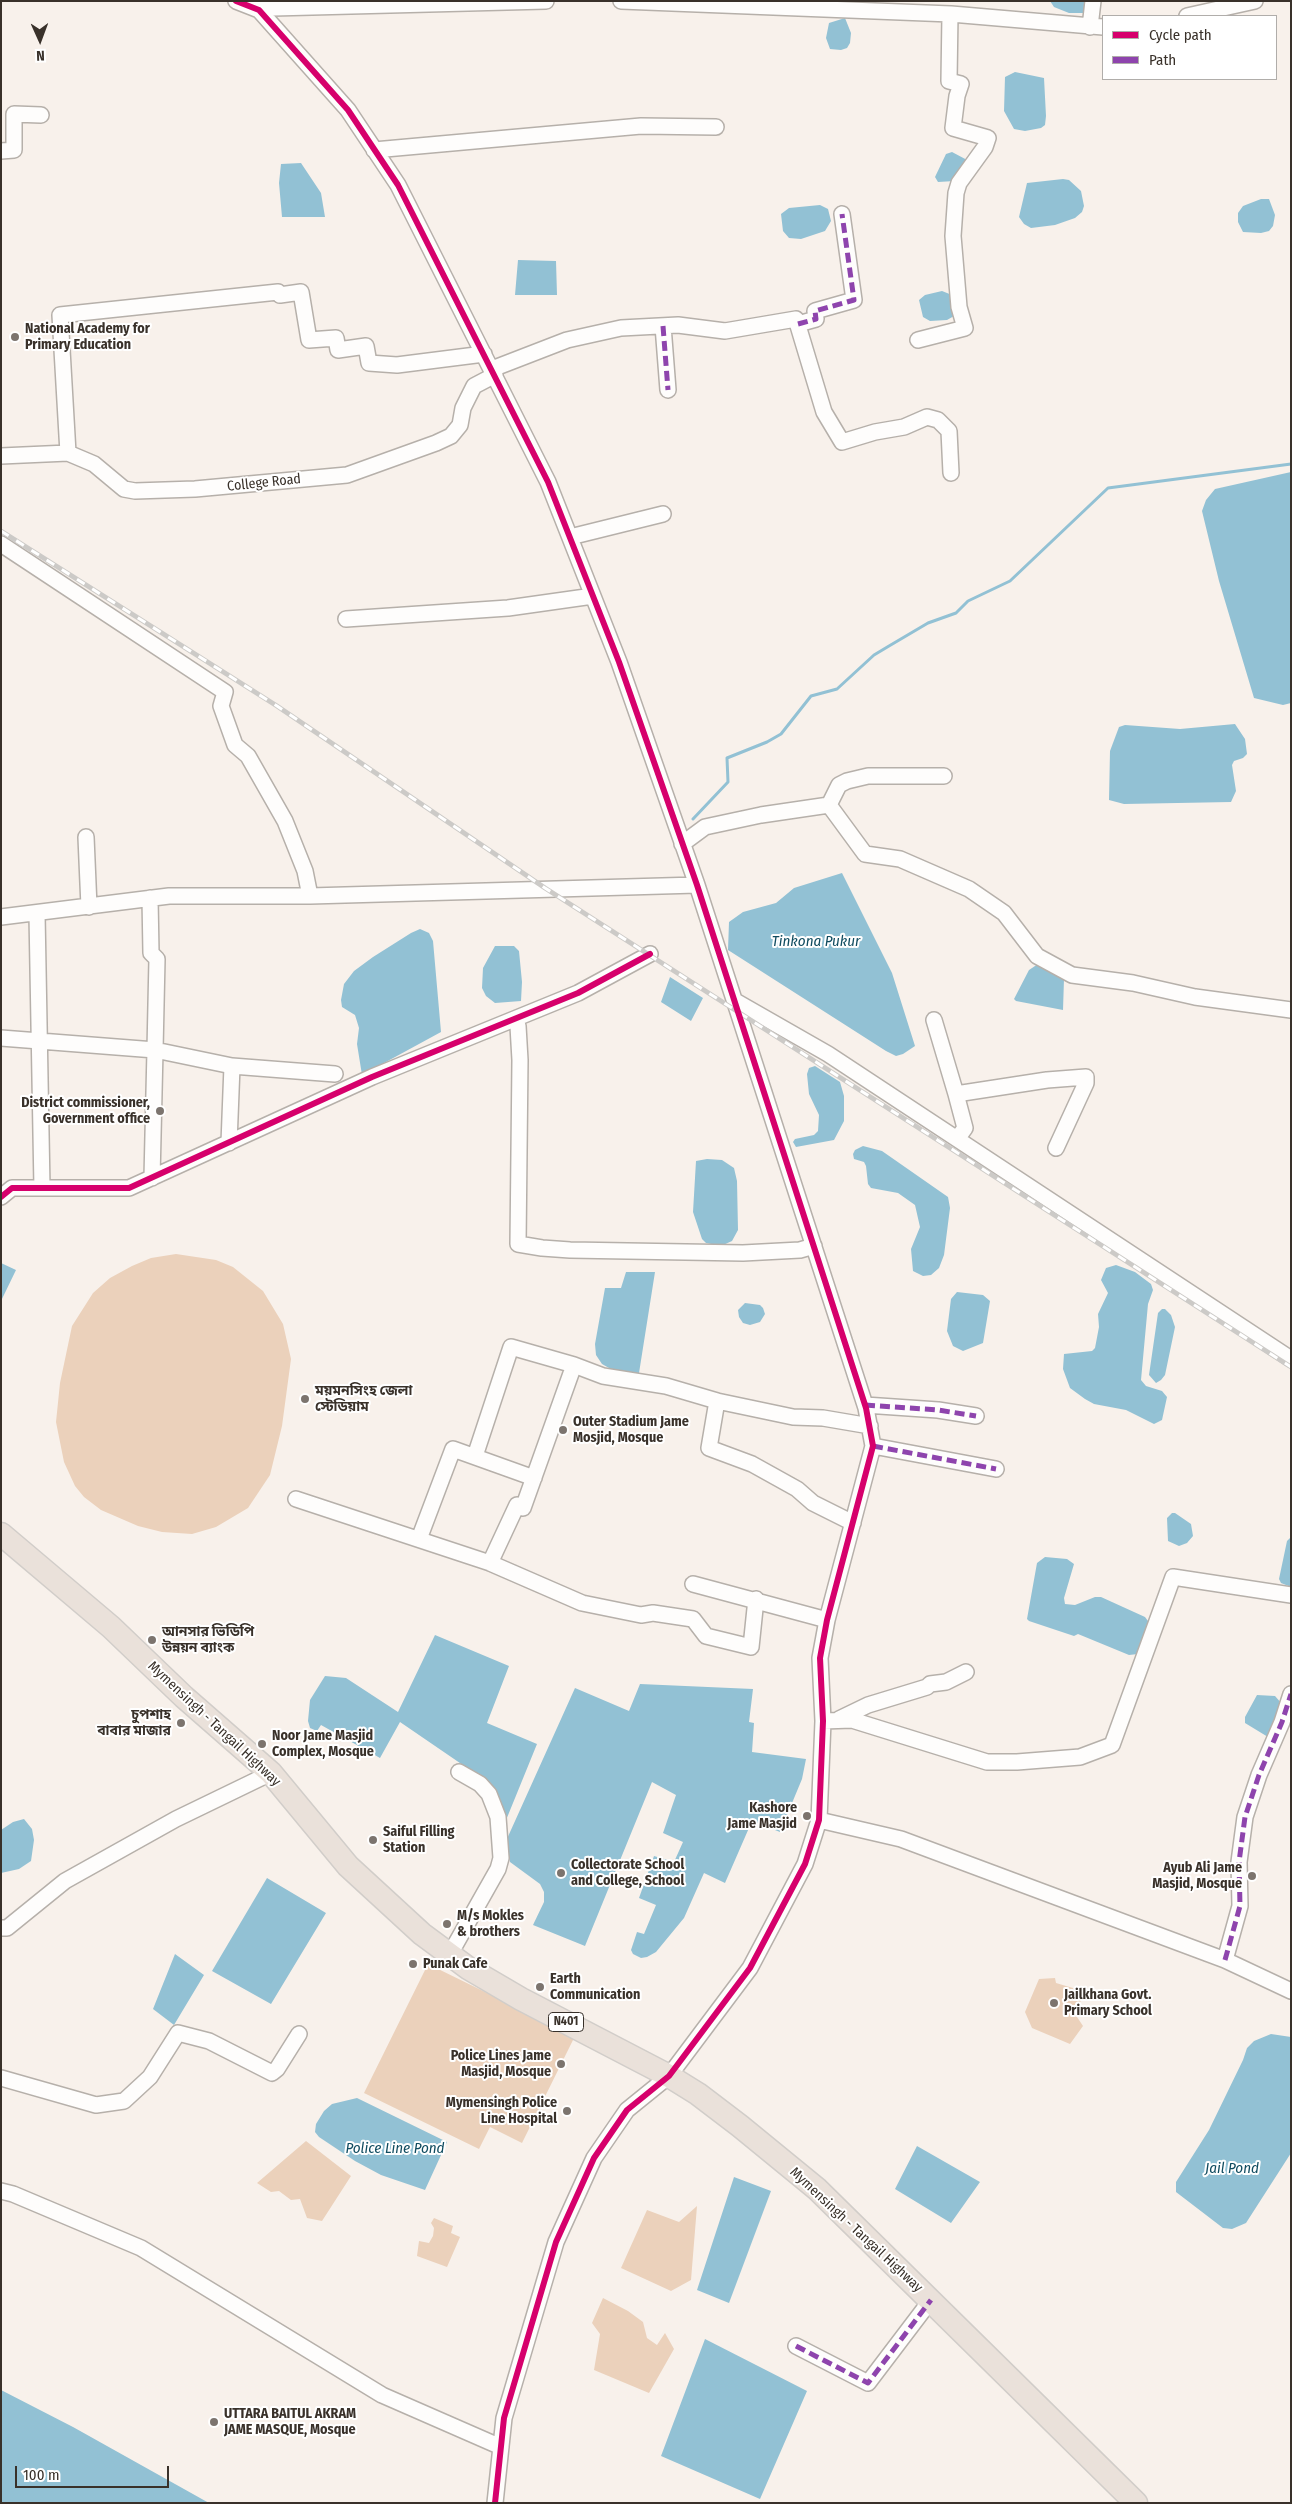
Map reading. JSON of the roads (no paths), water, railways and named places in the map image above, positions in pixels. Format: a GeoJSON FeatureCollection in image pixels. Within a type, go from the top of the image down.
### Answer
{"type":"FeatureCollection","features":[{"type":"Feature","properties":{"kind":"highway","name":"Mymensingh - Tangail Highway"},"geometry":{"type":"LineString","coordinates":[[1,1534],[111,1627],[184,1697],[272,1773],[348,1866],[422,1934],[468,1968],[521,2000],[669,2076],[740,2126],[817,2189],[931,2300],[1030,2401],[1136,2503]]}},
{"type":"Feature","properties":{"kind":"street"},"geometry":{"type":"LineString","coordinates":[[236,1],[273,8],[546,1]]}},
{"type":"Feature","properties":{"kind":"street"},"geometry":{"type":"LineString","coordinates":[[621,1],[951,10],[1097,27],[1094,1]]}},
{"type":"Feature","properties":{"kind":"street"},"geometry":{"type":"LineString","coordinates":[[1192,15],[1255,1]]}},
{"type":"Feature","properties":{"kind":"street"},"geometry":{"type":"LineString","coordinates":[[260,6],[348,110],[398,185],[548,482],[619,662],[698,885],[865,1405],[873,1446],[827,1620],[820,1658],[829,1721],[819,1820],[805,1864],[750,1968],[669,2076],[627,2110],[594,2158],[556,2242],[504,2418],[495,2503]]}},
{"type":"Feature","properties":{"kind":"street"},"geometry":{"type":"LineString","coordinates":[[918,340],[965,328],[959,307],[953,236],[956,193],[959,183],[985,147],[988,138],[952,128],[957,96],[961,84],[949,81],[951,10]]}},
{"type":"Feature","properties":{"kind":"street"},"geometry":{"type":"LineString","coordinates":[[1,151],[14,150],[14,114],[41,114]]}},
{"type":"Feature","properties":{"kind":"street"},"geometry":{"type":"LineString","coordinates":[[374,150],[641,126],[716,127]]}},
{"type":"Feature","properties":{"kind":"street"},"geometry":{"type":"LineString","coordinates":[[842,214],[854,300],[815,311],[816,319],[798,324],[824,412],[842,442],[875,432],[904,427],[926,417],[938,420],[949,431],[951,473]]}},
{"type":"Feature","properties":{"kind":"street"},"geometry":{"type":"LineString","coordinates":[[68,453],[60,314],[278,292],[280,295],[301,292],[310,340],[336,338],[338,350],[366,346],[369,363],[397,365],[484,354]]}},
{"type":"Feature","properties":{"kind":"street","name":"College Road"},"geometry":{"type":"LineString","coordinates":[[1,456],[68,453],[94,464],[130,491],[195,490],[347,475],[451,436],[460,425],[464,408],[474,386],[493,372],[567,340],[621,328],[678,325],[726,331],[796,319],[798,324]]}},
{"type":"Feature","properties":{"kind":"street"},"geometry":{"type":"LineString","coordinates":[[663,326],[668,390]]}},
{"type":"Feature","properties":{"kind":"street"},"geometry":{"type":"LineString","coordinates":[[570,537],[663,514]]}},
{"type":"Feature","properties":{"kind":"street"},"geometry":{"type":"LineString","coordinates":[[1,544],[225,692],[220,706],[235,745],[248,756],[285,821],[305,871],[310,896]]}},
{"type":"Feature","properties":{"kind":"street"},"geometry":{"type":"LineString","coordinates":[[346,620],[508,608],[593,596]]}},
{"type":"Feature","properties":{"kind":"street"},"geometry":{"type":"LineString","coordinates":[[829,805],[839,785],[847,781],[868,776],[944,776]]}},
{"type":"Feature","properties":{"kind":"street"},"geometry":{"type":"LineString","coordinates":[[682,844],[705,827],[761,815],[829,805]]}},
{"type":"Feature","properties":{"kind":"street"},"geometry":{"type":"LineString","coordinates":[[829,805],[865,854],[900,859],[968,889],[1004,913],[1037,956],[1072,975],[1133,983],[1195,997],[1291,1010]]}},
{"type":"Feature","properties":{"kind":"street"},"geometry":{"type":"LineString","coordinates":[[86,837],[89,907]]}},
{"type":"Feature","properties":{"kind":"street"},"geometry":{"type":"LineString","coordinates":[[1,917],[169,896],[310,896],[698,885]]}},
{"type":"Feature","properties":{"kind":"street"},"geometry":{"type":"LineString","coordinates":[[150,898],[151,953],[157,958],[152,1178]]}},
{"type":"Feature","properties":{"kind":"street"},"geometry":{"type":"LineString","coordinates":[[37,914],[42,1188]]}},
{"type":"Feature","properties":{"kind":"street"},"geometry":{"type":"LineString","coordinates":[[1,1197],[12,1188],[129,1188],[372,1077],[578,993],[650,954]]}},
{"type":"Feature","properties":{"kind":"street"},"geometry":{"type":"LineString","coordinates":[[737,1002],[828,1054],[1291,1358]]}},
{"type":"Feature","properties":{"kind":"street"},"geometry":{"type":"LineString","coordinates":[[934,1020],[965,1128],[957,1140]]}},
{"type":"Feature","properties":{"kind":"street"},"geometry":{"type":"LineString","coordinates":[[518,1026],[520,1060],[518,1244],[561,1249],[743,1253],[800,1250],[814,1246]]}},
{"type":"Feature","properties":{"kind":"street"},"geometry":{"type":"LineString","coordinates":[[1,1038],[39,1039],[155,1050],[232,1066],[335,1074]]}},
{"type":"Feature","properties":{"kind":"street"},"geometry":{"type":"LineString","coordinates":[[229,1143],[232,1066]]}},
{"type":"Feature","properties":{"kind":"street"},"geometry":{"type":"LineString","coordinates":[[956,1094],[1047,1080],[1086,1077],[1086,1083],[1056,1148]]}},
{"type":"Feature","properties":{"kind":"street"},"geometry":{"type":"LineString","coordinates":[[474,1456],[511,1347],[574,1365],[603,1376],[666,1386],[717,1401],[793,1417],[823,1418],[870,1426]]}},
{"type":"Feature","properties":{"kind":"street"},"geometry":{"type":"LineString","coordinates":[[490,1563],[516,1505],[523,1508],[574,1365]]}},
{"type":"Feature","properties":{"kind":"street"},"geometry":{"type":"LineString","coordinates":[[717,1401],[709,1448],[752,1464],[797,1489],[813,1503],[853,1524]]}},
{"type":"Feature","properties":{"kind":"street"},"geometry":{"type":"LineString","coordinates":[[865,1405],[938,1410],[976,1416]]}},
{"type":"Feature","properties":{"kind":"street"},"geometry":{"type":"LineString","coordinates":[[873,1446],[996,1469]]}},
{"type":"Feature","properties":{"kind":"street"},"geometry":{"type":"LineString","coordinates":[[419,1539],[453,1448],[534,1478]]}},
{"type":"Feature","properties":{"kind":"street"},"geometry":{"type":"LineString","coordinates":[[296,1498],[490,1563],[582,1603],[641,1616],[653,1613],[693,1619],[706,1636],[750,1647],[756,1599]]}},
{"type":"Feature","properties":{"kind":"street"},"geometry":{"type":"LineString","coordinates":[[829,1721],[852,1720],[987,1762],[1017,1762],[1080,1757],[1112,1745],[1173,1577],[1291,1595]]}},
{"type":"Feature","properties":{"kind":"street"},"geometry":{"type":"LineString","coordinates":[[693,1584],[756,1599],[827,1620]]}},
{"type":"Feature","properties":{"kind":"street"},"geometry":{"type":"LineString","coordinates":[[829,1721],[868,1705],[927,1687],[930,1684],[946,1682],[966,1672]]}},
{"type":"Feature","properties":{"kind":"street"},"geometry":{"type":"LineString","coordinates":[[1225,1960],[1240,1906],[1240,1862],[1245,1817],[1259,1775],[1282,1722],[1291,1694]]}},
{"type":"Feature","properties":{"kind":"street"},"geometry":{"type":"LineString","coordinates":[[450,1954],[498,1869],[501,1858],[498,1817],[489,1794],[480,1784],[460,1772]]}},
{"type":"Feature","properties":{"kind":"street"},"geometry":{"type":"LineString","coordinates":[[1,1928],[7,1928],[65,1881],[176,1819],[272,1773]]}},
{"type":"Feature","properties":{"kind":"street"},"geometry":{"type":"LineString","coordinates":[[819,1820],[901,1840],[1225,1960],[1291,1991]]}},
{"type":"Feature","properties":{"kind":"street"},"geometry":{"type":"LineString","coordinates":[[1,2078],[96,2105],[124,2101],[150,2077],[178,2033],[209,2041],[272,2072],[277,2069],[299,2034]]}},
{"type":"Feature","properties":{"kind":"street"},"geometry":{"type":"LineString","coordinates":[[1,2191],[13,2194],[140,2248],[382,2395],[501,2447]]}},
{"type":"Feature","properties":{"kind":"street"},"geometry":{"type":"LineString","coordinates":[[796,2346],[868,2383],[931,2300]]}},
{"type":"Feature","properties":{"kind":"water"},"geometry":{"type":"Polygon","coordinates":[[[1050,1],[1091,1],[1086,13],[1069,13],[1054,7],[1050,1]]]}},
{"type":"Feature","properties":{"kind":"water"},"geometry":{"type":"Polygon","coordinates":[[[845,18],[851,33],[850,43],[847,48],[841,50],[830,49],[826,38],[829,23],[845,18]]]}},
{"type":"Feature","properties":{"kind":"water"},"geometry":{"type":"Polygon","coordinates":[[[1015,72],[1044,78],[1046,116],[1045,125],[1041,128],[1025,131],[1014,129],[1004,111],[1005,77],[1015,72]]]}},
{"type":"Feature","properties":{"kind":"water"},"geometry":{"type":"Polygon","coordinates":[[[952,152],[969,161],[955,181],[938,182],[935,177],[946,154],[952,152]]]}},
{"type":"Feature","properties":{"kind":"water"},"geometry":{"type":"Polygon","coordinates":[[[301,163],[321,193],[325,217],[282,217],[279,183],[281,164],[301,163]]]}},
{"type":"Feature","properties":{"kind":"water"},"geometry":{"type":"Polygon","coordinates":[[[1069,180],[1081,191],[1084,206],[1082,212],[1075,218],[1055,225],[1031,228],[1024,224],[1019,217],[1027,183],[1069,180]]]}},
{"type":"Feature","properties":{"kind":"water"},"geometry":{"type":"Polygon","coordinates":[[[1261,199],[1269,199],[1275,215],[1273,226],[1269,231],[1261,233],[1243,232],[1238,222],[1238,213],[1243,206],[1261,199]]]}},
{"type":"Feature","properties":{"kind":"water"},"geometry":{"type":"Polygon","coordinates":[[[820,205],[828,209],[831,221],[825,231],[801,239],[789,238],[783,231],[781,214],[789,208],[820,205]]]}},
{"type":"Feature","properties":{"kind":"water"},"geometry":{"type":"Polygon","coordinates":[[[518,260],[556,261],[557,295],[515,295],[518,260]]]}},
{"type":"Feature","properties":{"kind":"water"},"geometry":{"type":"Polygon","coordinates":[[[942,291],[952,295],[954,316],[947,320],[930,321],[923,317],[919,300],[925,295],[942,291]]]}},
{"type":"Feature","properties":{"kind":"water"},"geometry":{"type":"Polygon","coordinates":[[[1291,472],[1291,703],[1283,705],[1254,698],[1219,581],[1202,511],[1206,500],[1215,489],[1291,472]]]}},
{"type":"Feature","properties":{"kind":"water"},"geometry":{"type":"Polygon","coordinates":[[[1235,724],[1245,739],[1247,754],[1243,758],[1234,761],[1232,765],[1236,791],[1231,802],[1124,804],[1109,800],[1110,751],[1119,727],[1125,725],[1180,729],[1235,724]]]}},
{"type":"Feature","properties":{"kind":"water","name":"Tinkona Pukur"},"geometry":{"type":"Polygon","coordinates":[[[842,873],[892,973],[915,1046],[903,1054],[896,1056],[886,1051],[728,950],[729,922],[743,912],[776,903],[794,888],[842,873]]]}},
{"type":"Feature","properties":{"kind":"water"},"geometry":{"type":"Polygon","coordinates":[[[420,929],[429,933],[433,941],[441,1032],[362,1075],[357,1044],[359,1028],[355,1015],[342,1007],[341,1000],[344,984],[354,971],[373,957],[420,929]]]}},
{"type":"Feature","properties":{"kind":"water"},"geometry":{"type":"Polygon","coordinates":[[[495,946],[514,946],[519,951],[522,982],[521,1001],[495,1003],[486,996],[482,988],[483,968],[495,946]]]}},
{"type":"Feature","properties":{"kind":"water"},"geometry":{"type":"Polygon","coordinates":[[[1038,964],[1064,979],[1063,1010],[1016,1001],[1014,999],[1029,970],[1038,964]]]}},
{"type":"Feature","properties":{"kind":"water"},"geometry":{"type":"Polygon","coordinates":[[[670,977],[703,998],[691,1021],[661,1002],[670,977]]]}},
{"type":"Feature","properties":{"kind":"water"},"geometry":{"type":"Polygon","coordinates":[[[815,1066],[840,1082],[844,1096],[844,1121],[834,1140],[796,1147],[793,1142],[795,1139],[814,1135],[818,1131],[819,1115],[809,1094],[807,1074],[809,1068],[815,1066]]]}},
{"type":"Feature","properties":{"kind":"water"},"geometry":{"type":"Polygon","coordinates":[[[863,1146],[882,1151],[948,1197],[950,1208],[944,1255],[939,1268],[931,1275],[923,1276],[913,1271],[911,1249],[920,1227],[915,1205],[898,1193],[871,1188],[868,1184],[864,1162],[854,1159],[853,1154],[855,1150],[863,1146]]]}},
{"type":"Feature","properties":{"kind":"water"},"geometry":{"type":"Polygon","coordinates":[[[707,1159],[722,1160],[734,1168],[737,1181],[738,1230],[732,1241],[721,1246],[706,1243],[702,1239],[693,1212],[696,1161],[707,1159]]]}},
{"type":"Feature","properties":{"kind":"water"},"geometry":{"type":"Polygon","coordinates":[[[1,1263],[16,1270],[1,1301],[1,1263]]]}},
{"type":"Feature","properties":{"kind":"water"},"geometry":{"type":"Polygon","coordinates":[[[1116,1265],[1135,1272],[1151,1284],[1153,1290],[1148,1304],[1141,1380],[1146,1386],[1162,1391],[1167,1397],[1162,1420],[1154,1424],[1126,1410],[1094,1404],[1085,1399],[1070,1388],[1063,1369],[1064,1354],[1092,1351],[1095,1348],[1099,1327],[1098,1314],[1108,1293],[1101,1280],[1106,1268],[1116,1265]]]}},
{"type":"Feature","properties":{"kind":"water"},"geometry":{"type":"Polygon","coordinates":[[[626,1272],[655,1272],[639,1373],[616,1372],[602,1364],[596,1355],[595,1344],[605,1288],[621,1288],[626,1272]]]}},
{"type":"Feature","properties":{"kind":"water"},"geometry":{"type":"Polygon","coordinates":[[[957,1292],[983,1295],[990,1301],[983,1343],[963,1351],[953,1346],[947,1331],[951,1299],[957,1292]]]}},
{"type":"Feature","properties":{"kind":"water"},"geometry":{"type":"Polygon","coordinates":[[[745,1303],[760,1305],[763,1308],[765,1314],[760,1322],[750,1325],[743,1323],[739,1317],[738,1310],[745,1303]]]}},
{"type":"Feature","properties":{"kind":"water"},"geometry":{"type":"Polygon","coordinates":[[[1165,1309],[1171,1315],[1175,1327],[1165,1375],[1156,1383],[1149,1375],[1158,1313],[1165,1309]]]}},
{"type":"Feature","properties":{"kind":"water"},"geometry":{"type":"Polygon","coordinates":[[[1172,1513],[1175,1513],[1191,1524],[1193,1536],[1187,1543],[1179,1546],[1168,1541],[1167,1518],[1172,1513]]]}},
{"type":"Feature","properties":{"kind":"water"},"geometry":{"type":"Polygon","coordinates":[[[1291,1537],[1291,1587],[1281,1583],[1279,1579],[1287,1541],[1291,1537]]]}},
{"type":"Feature","properties":{"kind":"water"},"geometry":{"type":"Polygon","coordinates":[[[1045,1557],[1067,1559],[1074,1564],[1064,1598],[1065,1604],[1075,1605],[1095,1597],[1101,1597],[1145,1617],[1148,1621],[1148,1636],[1138,1654],[1129,1655],[1078,1634],[1074,1636],[1027,1619],[1037,1563],[1045,1557]]]}},
{"type":"Feature","properties":{"kind":"water"},"geometry":{"type":"Polygon","coordinates":[[[435,1635],[509,1666],[487,1723],[537,1744],[502,1830],[476,1774],[400,1722],[380,1758],[321,1725],[317,1731],[310,1728],[308,1721],[310,1700],[325,1676],[346,1678],[398,1712],[435,1635]]]}},
{"type":"Feature","properties":{"kind":"water"},"geometry":{"type":"Polygon","coordinates":[[[640,1684],[753,1689],[749,1722],[754,1723],[752,1752],[806,1759],[802,1779],[780,1832],[752,1821],[725,1883],[704,1873],[684,1918],[656,1952],[641,1958],[633,1954],[631,1950],[637,1932],[644,1934],[656,1905],[639,1898],[654,1856],[674,1862],[683,1842],[663,1833],[676,1795],[652,1782],[585,1946],[533,1925],[544,1902],[544,1892],[540,1884],[510,1862],[506,1841],[575,1688],[629,1711],[640,1684]]]}},
{"type":"Feature","properties":{"kind":"water"},"geometry":{"type":"Polygon","coordinates":[[[1257,1695],[1275,1696],[1282,1704],[1268,1737],[1245,1723],[1245,1717],[1257,1695]]]}},
{"type":"Feature","properties":{"kind":"water"},"geometry":{"type":"Polygon","coordinates":[[[24,1819],[32,1829],[34,1840],[31,1861],[19,1869],[1,1873],[1,1830],[13,1822],[24,1819]]]}},
{"type":"Feature","properties":{"kind":"water"},"geometry":{"type":"Polygon","coordinates":[[[267,1878],[326,1913],[271,2004],[212,1971],[267,1878]]]}},
{"type":"Feature","properties":{"kind":"water"},"geometry":{"type":"Polygon","coordinates":[[[175,1954],[204,1975],[174,2025],[153,2009],[175,1954]]]}},
{"type":"Feature","properties":{"kind":"water","name":"Jail Pond"},"geometry":{"type":"Polygon","coordinates":[[[1271,2034],[1291,2037],[1291,2153],[1246,2223],[1232,2229],[1223,2228],[1176,2192],[1176,2182],[1209,2130],[1247,2048],[1254,2041],[1271,2034]]]}},
{"type":"Feature","properties":{"kind":"water","name":"Police Line Pond"},"geometry":{"type":"Polygon","coordinates":[[[357,2098],[447,2142],[425,2190],[381,2175],[355,2161],[319,2137],[315,2132],[316,2124],[324,2111],[332,2104],[357,2098]]]}},
{"type":"Feature","properties":{"kind":"water"},"geometry":{"type":"Polygon","coordinates":[[[917,2146],[980,2182],[951,2223],[895,2189],[917,2146]]]}},
{"type":"Feature","properties":{"kind":"water"},"geometry":{"type":"Polygon","coordinates":[[[734,2177],[771,2191],[729,2303],[697,2290],[734,2177]]]}},
{"type":"Feature","properties":{"kind":"water"},"geometry":{"type":"Polygon","coordinates":[[[705,2339],[807,2391],[760,2499],[661,2456],[705,2339]]]}},
{"type":"Feature","properties":{"kind":"water"},"geometry":{"type":"Polygon","coordinates":[[[1,2390],[73,2427],[209,2503],[1,2503],[1,2390]]]}},
{"type":"Feature","properties":{"kind":"waterway"},"geometry":{"type":"LineString","coordinates":[[693,819],[728,782],[727,758],[767,742],[781,734],[811,696],[837,689],[874,655],[928,623],[956,613],[968,601],[1010,581],[1108,488],[1291,464]]}},
{"type":"Feature","properties":{"kind":"railway"},"geometry":{"type":"LineString","coordinates":[[1,531],[277,706],[545,888],[1291,1367]]}},
{"type":"Feature","properties":{"kind":"place","name":"National Academy for Primary Education"},"geometry":{"type":"Point","coordinates":[15,337]}},
{"type":"Feature","properties":{"kind":"place","name":"District commissioner, Government office"},"geometry":{"type":"Point","coordinates":[160,1111]}},
{"type":"Feature","properties":{"kind":"place","name":"ময়মনসিংহ জেলা স্টেডিয়াম"},"geometry":{"type":"Point","coordinates":[305,1399]}},
{"type":"Feature","properties":{"kind":"place","name":"Outer Stadium Jame Mosjid, Mosque"},"geometry":{"type":"Point","coordinates":[563,1430]}},
{"type":"Feature","properties":{"kind":"place","name":"আনসার ভিডিপি উন্নয়ন ব্যাংক"},"geometry":{"type":"Point","coordinates":[152,1640]}},
{"type":"Feature","properties":{"kind":"place","name":"চুপশাহ বাবার মাজার"},"geometry":{"type":"Point","coordinates":[181,1723]}},
{"type":"Feature","properties":{"kind":"place","name":"Noor Jame Masjid Complex, Mosque"},"geometry":{"type":"Point","coordinates":[262,1744]}},
{"type":"Feature","properties":{"kind":"place","name":"Kashore Jame Masjid"},"geometry":{"type":"Point","coordinates":[807,1816]}},
{"type":"Feature","properties":{"kind":"place","name":"Saiful Filling Station"},"geometry":{"type":"Point","coordinates":[373,1840]}},
{"type":"Feature","properties":{"kind":"place","name":"Collectorate School and College, School"},"geometry":{"type":"Point","coordinates":[561,1873]}},
{"type":"Feature","properties":{"kind":"place","name":"Ayub Ali Jame Masjid, Mosque"},"geometry":{"type":"Point","coordinates":[1252,1876]}},
{"type":"Feature","properties":{"kind":"place","name":"M/s Mokles & brothers"},"geometry":{"type":"Point","coordinates":[447,1924]}},
{"type":"Feature","properties":{"kind":"place","name":"Punak Cafe"},"geometry":{"type":"Point","coordinates":[413,1964]}},
{"type":"Feature","properties":{"kind":"place","name":"Earth Communication"},"geometry":{"type":"Point","coordinates":[540,1987]}},
{"type":"Feature","properties":{"kind":"place","name":"Jailkhana Govt. Primary School"},"geometry":{"type":"Point","coordinates":[1054,2003]}},
{"type":"Feature","properties":{"kind":"place","name":"Police Lines Jame Masjid, Mosque"},"geometry":{"type":"Point","coordinates":[561,2064]}},
{"type":"Feature","properties":{"kind":"place","name":"Mymensingh Police Line Hospital"},"geometry":{"type":"Point","coordinates":[567,2111]}},
{"type":"Feature","properties":{"kind":"place","name":"UTTARA BAITUL AKRAM JAME MASQUE, Mosque"},"geometry":{"type":"Point","coordinates":[214,2422]}}]}
